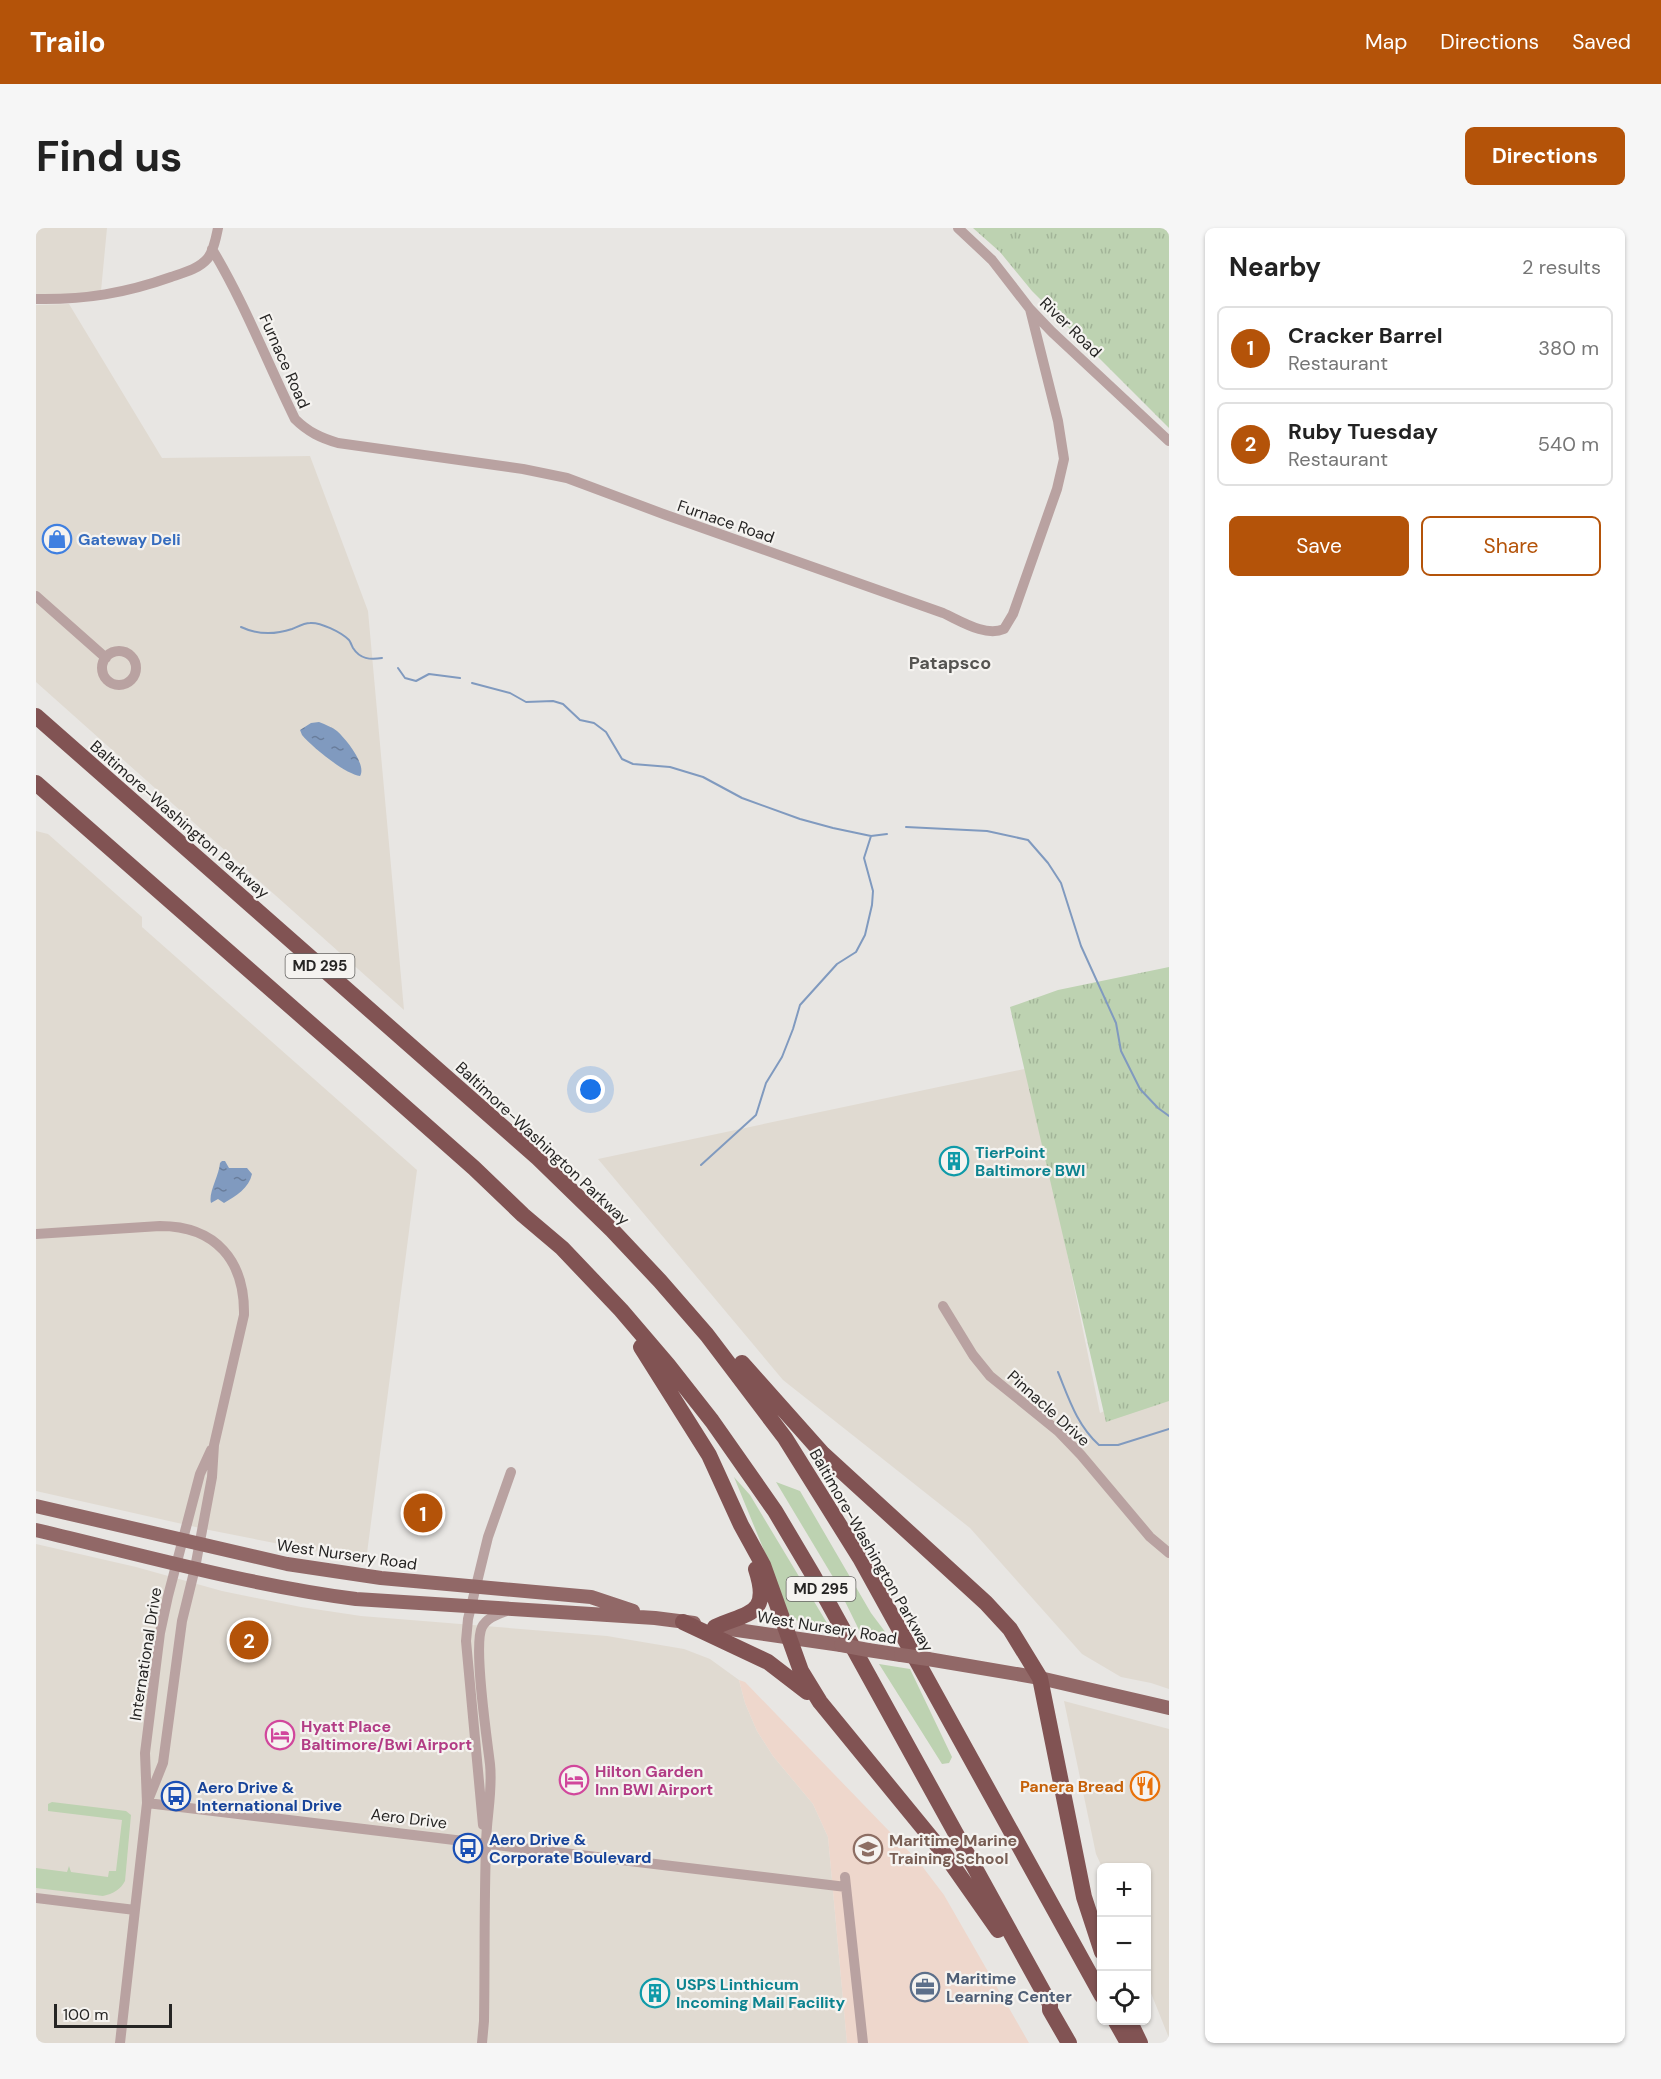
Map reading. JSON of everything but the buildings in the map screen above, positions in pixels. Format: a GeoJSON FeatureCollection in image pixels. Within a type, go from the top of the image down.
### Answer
{"type":"FeatureCollection","features":[{"type":"Feature","properties":{"kind":"highway","name":"Baltimore-Washington Parkway"},"geometry":{"type":"LineString","coordinates":[[36,716],[538,1158],[612,1230],[714,1344],[750,1390],[817,1486],[866,1568],[1097,1989]]}},
{"type":"Feature","properties":{"kind":"highway"},"geometry":{"type":"LineString","coordinates":[[36,725],[56,742],[90,763]]}},
{"type":"Feature","properties":{"kind":"highway","name":"MD 295"},"geometry":{"type":"LineString","coordinates":[[36,783],[458,1153],[523,1215],[562,1248],[621,1310],[668,1365],[725,1438],[774,1511],[848,1637],[1050,2004],[1050,2010],[1069,2043]]}},
{"type":"Feature","properties":{"kind":"highway"},"geometry":{"type":"LineString","coordinates":[[523,1215],[640,1345],[709,1455],[741,1525],[763,1565],[801,1671],[820,1702],[946,1856],[992,1920],[1050,2010]]}},
{"type":"Feature","properties":{"kind":"highway"},"geometry":{"type":"LineString","coordinates":[[612,1230],[664,1276],[823,1454],[1001,1619],[1019,1643],[1040,1678],[1084,1897],[1097,1939]]}},
{"type":"Feature","properties":{"kind":"highway"},"geometry":{"type":"LineString","coordinates":[[715,1627],[752,1613],[759,1604],[760,1581],[741,1525]]}},
{"type":"Feature","properties":{"kind":"highway"},"geometry":{"type":"LineString","coordinates":[[683,1622],[768,1662],[820,1702]]}},
{"type":"Feature","properties":{"kind":"highway"},"geometry":{"type":"LineString","coordinates":[[1118,2025],[1128,2043]]}},
{"type":"Feature","properties":{"kind":"highway"},"geometry":{"type":"LineString","coordinates":[[1131,2025],[1140,2043]]}},
{"type":"Feature","properties":{"kind":"main road","name":"West Nursery Road"},"geometry":{"type":"LineString","coordinates":[[36,1506],[199,1545],[327,1571],[591,1597],[655,1618]]}},
{"type":"Feature","properties":{"kind":"main road","name":"West Nursery Road"},"geometry":{"type":"LineString","coordinates":[[36,1530],[271,1586],[313,1593],[356,1599],[655,1618],[1040,1678],[1169,1708]]}},
{"type":"Feature","properties":{"kind":"main road"},"geometry":{"type":"LineString","coordinates":[[472,1607],[486,1598],[574,1606],[591,1597]]}},
{"type":"Feature","properties":{"kind":"street"},"geometry":{"type":"LineString","coordinates":[[36,299],[79,298],[123,293],[197,266],[207,259],[218,228]]}},
{"type":"Feature","properties":{"kind":"street","name":"River Road"},"geometry":{"type":"LineString","coordinates":[[958,228],[992,260],[1030,309],[1169,441]]}},
{"type":"Feature","properties":{"kind":"street","name":"Furnace Road"},"geometry":{"type":"LineString","coordinates":[[212,249],[236,290],[295,419],[305,429],[320,438],[358,446],[567,477],[676,519],[992,632],[1004,629],[1013,614],[1057,489],[1064,459],[1058,421],[1030,309]]}},
{"type":"Feature","properties":{"kind":"street"},"geometry":{"type":"LineString","coordinates":[[36,596],[105,657]]}},
{"type":"Feature","properties":{"kind":"street","name":"International Drive"},"geometry":{"type":"LineString","coordinates":[[36,1234],[178,1226],[196,1231],[224,1250],[235,1264],[241,1279],[244,1315],[214,1446],[212,1477],[195,1568],[182,1621],[163,1763],[147,1803]]}},
{"type":"Feature","properties":{"kind":"street","name":"Pinnacle Drive"},"geometry":{"type":"LineString","coordinates":[[943,1306],[973,1355],[990,1376],[1058,1431],[1150,1537],[1169,1553]]}},
{"type":"Feature","properties":{"kind":"street","name":"International Drive"},"geometry":{"type":"LineString","coordinates":[[120,2043],[147,1803],[145,1752],[160,1634],[200,1474],[214,1446]]}},
{"type":"Feature","properties":{"kind":"street"},"geometry":{"type":"LineString","coordinates":[[486,1843],[466,1641],[468,1619],[488,1537],[511,1472]]}},
{"type":"Feature","properties":{"kind":"street"},"geometry":{"type":"LineString","coordinates":[[482,2043],[486,1843],[492,1793],[480,1671],[480,1635],[482,1627],[488,1620],[514,1608]]}},
{"type":"Feature","properties":{"kind":"street","name":"Aero Drive"},"geometry":{"type":"LineString","coordinates":[[147,1803],[846,1882],[863,2043]]}},
{"type":"Feature","properties":{"kind":"street"},"geometry":{"type":"LineString","coordinates":[[36,1898],[135,1910]]}},
{"type":"Feature","properties":{"kind":"shaded area"},"geometry":{"type":"Polygon","coordinates":[[[36,228],[107,228],[101,291],[88,294],[36,294],[36,228]]]}},
{"type":"Feature","properties":{"kind":"shaded area"},"geometry":{"type":"Polygon","coordinates":[[[69,304],[162,458],[310,456],[368,611],[404,1010],[36,682],[36,305],[69,304]]]}},
{"type":"Feature","properties":{"kind":"shaded area"},"geometry":{"type":"Polygon","coordinates":[[[36,831],[48,834],[142,917],[142,927],[417,1170],[366,1561],[209,1530],[36,1491],[36,831]]]}},
{"type":"Feature","properties":{"kind":"shaded area"},"geometry":{"type":"Polygon","coordinates":[[[1029,1068],[1100,1413],[1169,1382],[1169,1689],[1121,1677],[1082,1654],[970,1528],[783,1380],[598,1159],[1029,1068]]]}},
{"type":"Feature","properties":{"kind":"shaded area"},"geometry":{"type":"Polygon","coordinates":[[[36,1544],[136,1567],[222,1591],[301,1607],[361,1616],[607,1636],[684,1649],[710,1659],[739,1680],[745,1703],[757,1731],[773,1756],[813,1804],[828,1837],[847,2043],[36,2043],[36,1544]]]}},
{"type":"Feature","properties":{"kind":"shaded area","name":"Maritime Marine Training School"},"geometry":{"type":"Polygon","coordinates":[[[739,1680],[745,1682],[919,1862],[944,1895],[1029,2043],[847,2043],[828,1837],[813,1804],[773,1756],[757,1731],[745,1703],[739,1680]]]}},
{"type":"Feature","properties":{"kind":"shaded area"},"geometry":{"type":"Polygon","coordinates":[[[1064,1701],[1169,1729],[1169,2038],[1151,1993],[1151,1863],[1100,1863],[1096,1854],[1064,1701]]]}},
{"type":"Feature","properties":{"kind":"green space"},"geometry":{"type":"Polygon","coordinates":[[[973,228],[1169,228],[1169,428],[1032,291],[1000,252],[973,228]]]}},
{"type":"Feature","properties":{"kind":"green space"},"geometry":{"type":"Polygon","coordinates":[[[1169,967],[1169,1401],[1106,1422],[1010,1007],[1058,990],[1169,967]]]}},
{"type":"Feature","properties":{"kind":"green space"},"geometry":{"type":"Polygon","coordinates":[[[734,1477],[750,1495],[830,1628],[790,1619],[734,1477]]]}},
{"type":"Feature","properties":{"kind":"green space"},"geometry":{"type":"Polygon","coordinates":[[[776,1482],[800,1491],[871,1613],[892,1641],[861,1634],[833,1577],[776,1482]]]}},
{"type":"Feature","properties":{"kind":"green space"},"geometry":{"type":"Polygon","coordinates":[[[879,1664],[910,1669],[952,1757],[949,1763],[942,1764],[879,1664]]]}},
{"type":"Feature","properties":{"kind":"green space"},"geometry":{"type":"Polygon","coordinates":[[[52,1802],[126,1811],[131,1815],[125,1881],[116,1891],[103,1896],[36,1888],[36,1868],[67,1872],[69,1866],[71,1872],[108,1877],[109,1871],[116,1871],[122,1820],[48,1811],[48,1804],[52,1802]]]}},
{"type":"Feature","properties":{"kind":"water"},"geometry":{"type":"Polygon","coordinates":[[[319,722],[337,731],[350,746],[361,765],[360,776],[321,753],[302,735],[300,730],[311,723],[319,722]]]}},
{"type":"Feature","properties":{"kind":"water"},"geometry":{"type":"Polygon","coordinates":[[[222,1161],[225,1161],[229,1168],[247,1168],[252,1174],[245,1187],[237,1194],[224,1203],[218,1199],[211,1203],[212,1189],[222,1161]]]}},
{"type":"Feature","properties":{"kind":"waterway"},"geometry":{"type":"LineString","coordinates":[[241,627],[254,632],[272,633],[308,623],[319,624],[345,637],[362,657],[382,658]]}},
{"type":"Feature","properties":{"kind":"waterway"},"geometry":{"type":"LineString","coordinates":[[398,668],[405,678],[416,681],[429,674],[460,678]]}},
{"type":"Feature","properties":{"kind":"waterway"},"geometry":{"type":"LineString","coordinates":[[472,683],[510,693],[526,702],[553,701],[563,704],[580,720],[594,723],[606,732],[622,759],[633,764],[670,767],[703,777],[742,798],[800,819],[871,836],[887,834]]}},
{"type":"Feature","properties":{"kind":"waterway"},"geometry":{"type":"LineString","coordinates":[[906,827],[987,831],[1028,840],[1048,863],[1061,883],[1081,946],[1116,1023],[1121,1051],[1140,1089],[1169,1116]]}},
{"type":"Feature","properties":{"kind":"waterway"},"geometry":{"type":"LineString","coordinates":[[701,1165],[756,1115],[766,1083],[782,1057],[800,1005],[837,964],[856,952],[865,935],[873,891],[864,858],[871,836]]}},
{"type":"Feature","properties":{"kind":"waterway"},"geometry":{"type":"LineString","coordinates":[[1058,1372],[1079,1420],[1099,1445],[1118,1445],[1169,1429]]}},
{"type":"Feature","properties":{"kind":"place","name":"Gateway Deli"},"geometry":{"type":"Point","coordinates":[57,539]}},
{"type":"Feature","properties":{"kind":"place","name":"TierPoint Baltimore BWI"},"geometry":{"type":"Point","coordinates":[954,1161]}},
{"type":"Feature","properties":{"kind":"place","name":"Cracker Barrel"},"geometry":{"type":"Point","coordinates":[423,1513]}},
{"type":"Feature","properties":{"kind":"place","name":"Ruby Tuesday"},"geometry":{"type":"Point","coordinates":[249,1640]}},
{"type":"Feature","properties":{"kind":"place","name":"Hyatt Place Baltimore/Bwi Airport"},"geometry":{"type":"Point","coordinates":[280,1735]}},
{"type":"Feature","properties":{"kind":"place","name":"Hilton Garden Inn BWI Airport"},"geometry":{"type":"Point","coordinates":[574,1780]}},
{"type":"Feature","properties":{"kind":"place","name":"Panera Bread"},"geometry":{"type":"Point","coordinates":[1145,1786]}},
{"type":"Feature","properties":{"kind":"place","name":"Aero Drive & International Drive"},"geometry":{"type":"Point","coordinates":[176,1796]}},
{"type":"Feature","properties":{"kind":"place","name":"Aero Drive & Corporate Boulevard"},"geometry":{"type":"Point","coordinates":[468,1848]}},
{"type":"Feature","properties":{"kind":"place","name":"Maritime Marine Training School"},"geometry":{"type":"Point","coordinates":[868,1849]}},
{"type":"Feature","properties":{"kind":"place","name":"Maritime Learning Center"},"geometry":{"type":"Point","coordinates":[925,1987]}},
{"type":"Feature","properties":{"kind":"place","name":"USPS Linthicum Incoming Mail Facility"},"geometry":{"type":"Point","coordinates":[655,1993]}},
{"type":"Feature","properties":{"kind":"district","name":"Patapsco"},"geometry":{"type":"Point","coordinates":[950,663]}}]}
